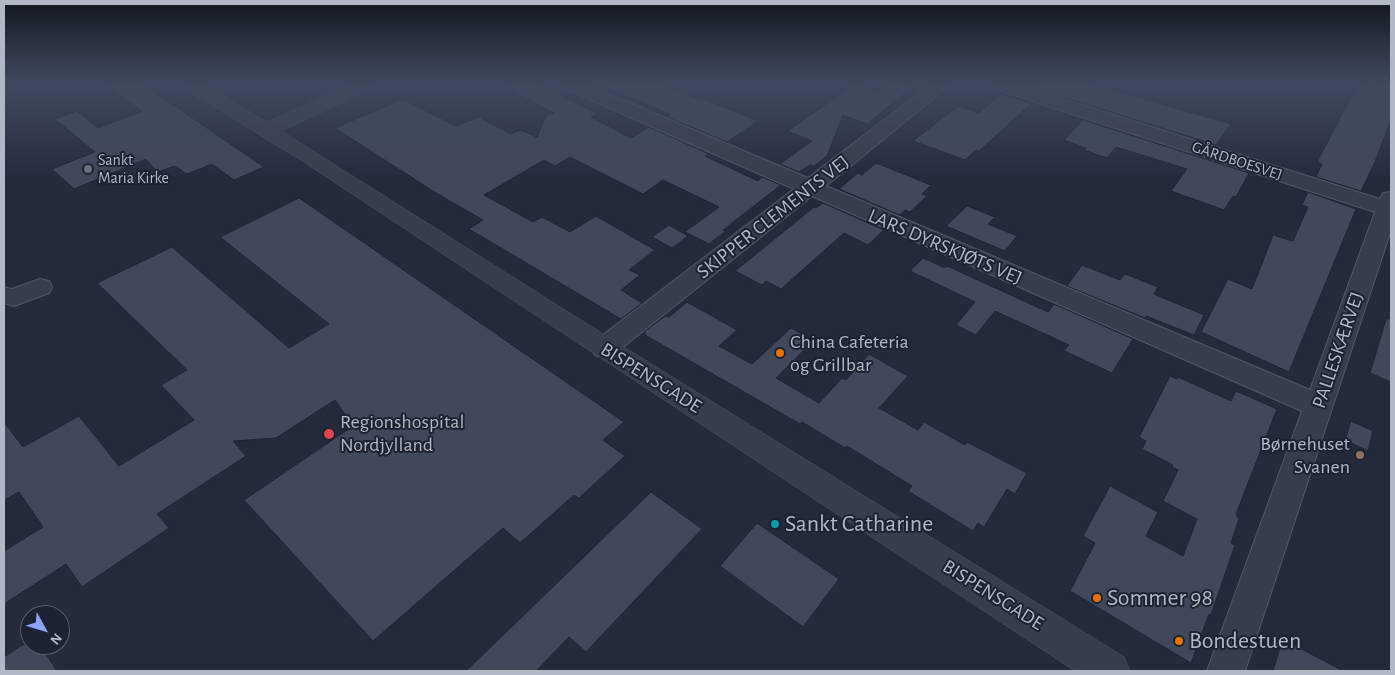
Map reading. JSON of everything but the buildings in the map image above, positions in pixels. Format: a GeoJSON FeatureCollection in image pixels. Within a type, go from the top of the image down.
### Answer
{"type":"FeatureCollection","features":[{"type":"Feature","properties":{"kind":"street","name":"BISPENSGADE"},"geometry":{"type":"LineString","coordinates":[[244,116],[1110,671]]}},
{"type":"Feature","properties":{"kind":"street"},"geometry":{"type":"LineString","coordinates":[[267,130],[296,116]]}},
{"type":"Feature","properties":{"kind":"street","name":"LARS DYRSKJØTS VEJ"},"geometry":{"type":"LineString","coordinates":[[644,116],[1319,406]]}},
{"type":"Feature","properties":{"kind":"street","name":"SKIPPER CLEMENTS VEJ"},"geometry":{"type":"LineString","coordinates":[[604,348],[901,116]]}},
{"type":"Feature","properties":{"kind":"street","name":"GÅRDBOESVEJ"},"geometry":{"type":"LineString","coordinates":[[1104,116],[1389,204]]}},
{"type":"Feature","properties":{"kind":"street","name":"PALLESKÆRVEJ"},"geometry":{"type":"LineString","coordinates":[[1226,671],[1389,204]]}},
{"type":"Feature","properties":{"kind":"street"},"geometry":{"type":"LineString","coordinates":[[4,296],[14,298],[40,287]]}},
{"type":"Feature","properties":{"kind":"place","name":"Sankt Maria Kirke"},"geometry":{"type":"Point","coordinates":[88,169]}},
{"type":"Feature","properties":{"kind":"place","name":"China Cafeteria og Grillbar"},"geometry":{"type":"Point","coordinates":[780,353]}},
{"type":"Feature","properties":{"kind":"place","name":"Regionshospital Nordjylland"},"geometry":{"type":"Point","coordinates":[329,434]}},
{"type":"Feature","properties":{"kind":"place","name":"Børnehuset Svanen"},"geometry":{"type":"Point","coordinates":[1360,455]}},
{"type":"Feature","properties":{"kind":"place","name":"Sankt Catharine"},"geometry":{"type":"Point","coordinates":[775,524]}},
{"type":"Feature","properties":{"kind":"place","name":"Sommer 98"},"geometry":{"type":"Point","coordinates":[1097,598]}},
{"type":"Feature","properties":{"kind":"place","name":"Bondestuen"},"geometry":{"type":"Point","coordinates":[1179,641]}}]}
